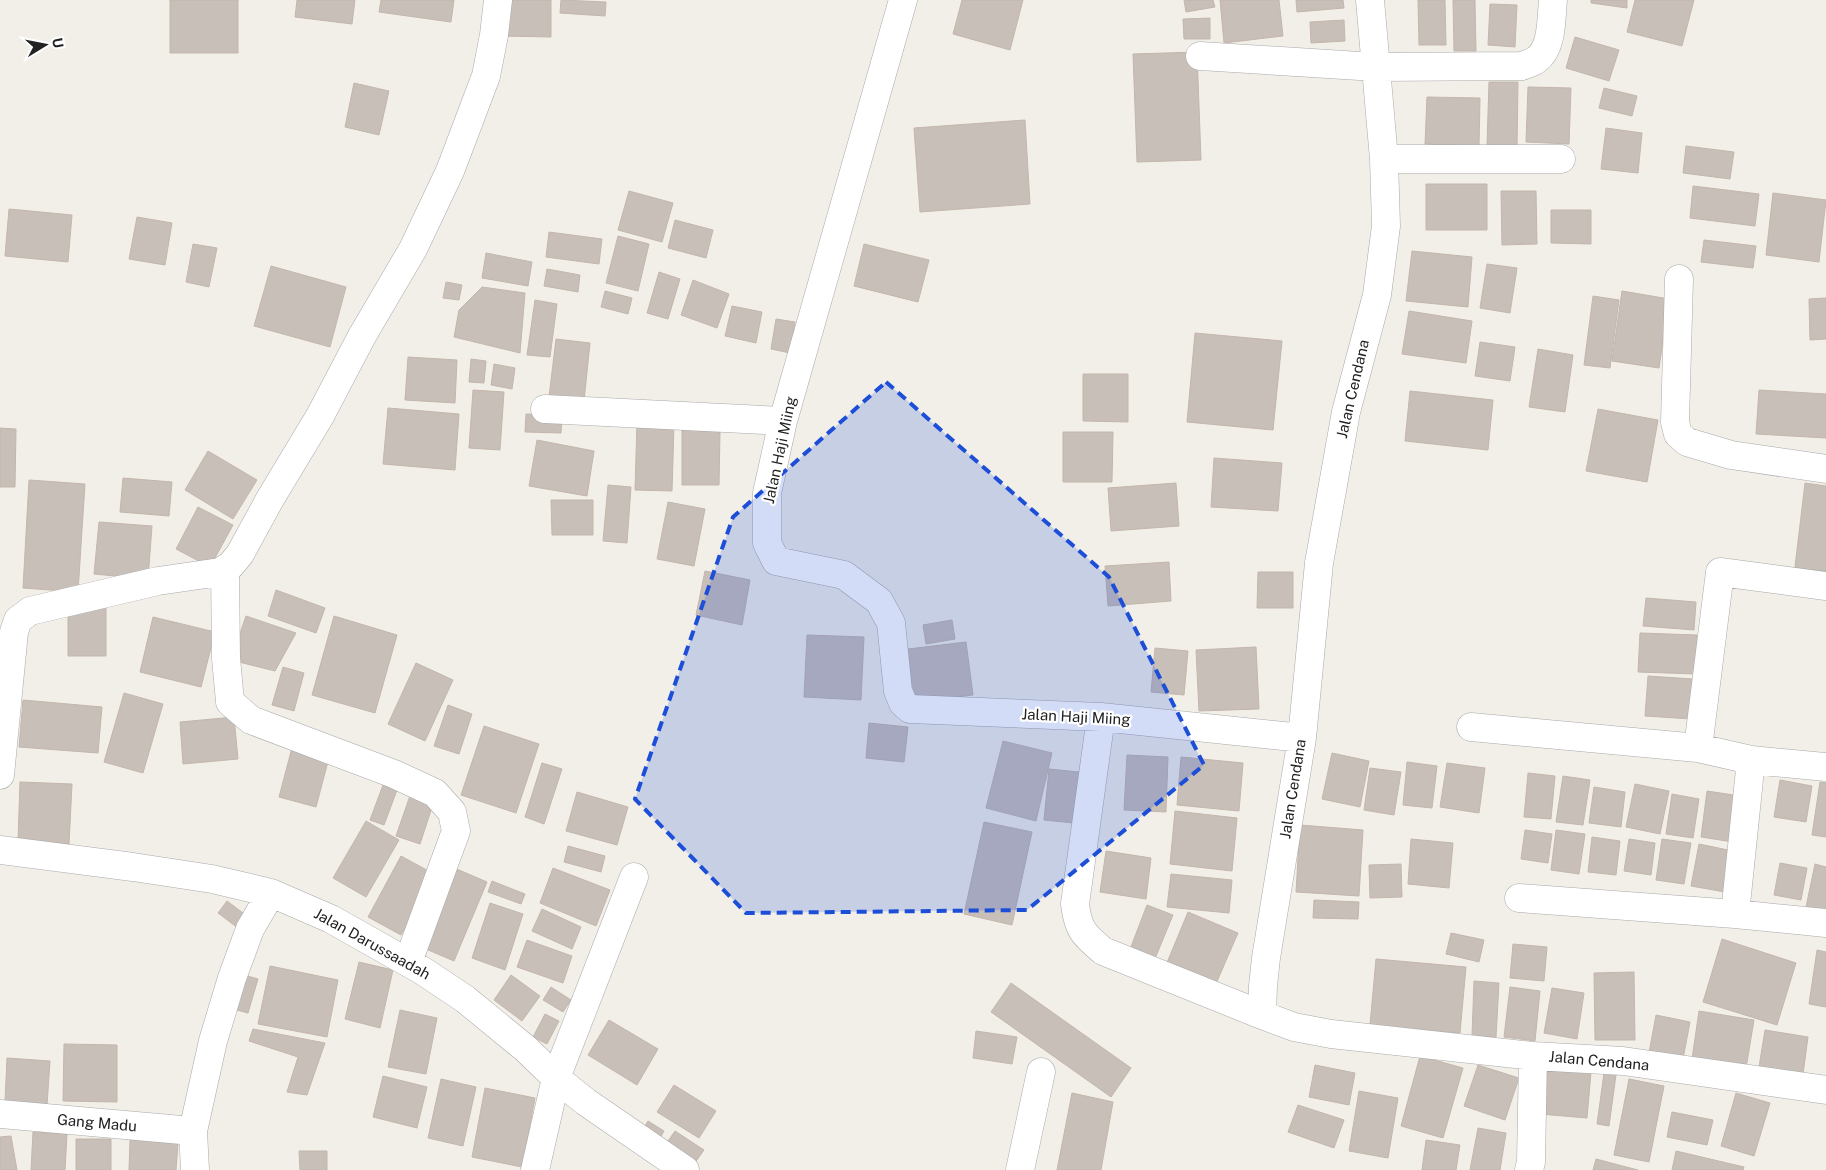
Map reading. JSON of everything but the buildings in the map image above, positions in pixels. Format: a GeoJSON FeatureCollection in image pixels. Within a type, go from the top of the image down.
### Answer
{"type":"FeatureCollection","features":[{"type":"Feature","properties":{"kind":"street"},"geometry":{"type":"LineString","coordinates":[[0,775],[14,632],[18,620],[30,611],[38,609],[158,582],[220,572],[231,565],[240,554],[270,499],[320,416],[362,336],[413,249],[442,189],[486,76],[494,35],[498,0]]}},
{"type":"Feature","properties":{"kind":"street","name":"Jalan Haji Miing"},"geometry":{"type":"LineString","coordinates":[[903,0],[783,421],[768,493],[767,543],[776,561],[844,574],[879,601],[891,623],[898,691],[903,703],[910,709],[1101,717],[1302,738]]}},
{"type":"Feature","properties":{"kind":"street","name":"Jalan Cendana"},"geometry":{"type":"LineString","coordinates":[[1370,0],[1384,159],[1386,226],[1377,295],[1346,412],[1319,563],[1302,738],[1266,958],[1262,1016],[1294,1027],[1331,1034],[1533,1056],[1623,1061],[1826,1090]]}},
{"type":"Feature","properties":{"kind":"street"},"geometry":{"type":"LineString","coordinates":[[1200,56],[1376,67],[1522,66],[1535,61],[1544,53],[1549,37],[1553,0]]}},
{"type":"Feature","properties":{"kind":"street"},"geometry":{"type":"LineString","coordinates":[[1384,159],[1561,159]]}},
{"type":"Feature","properties":{"kind":"street"},"geometry":{"type":"LineString","coordinates":[[1679,279],[1676,422],[1678,434],[1687,442],[1731,455],[1826,469]]}},
{"type":"Feature","properties":{"kind":"street"},"geometry":{"type":"LineString","coordinates":[[545,409],[783,421]]}},
{"type":"Feature","properties":{"kind":"street"},"geometry":{"type":"LineString","coordinates":[[225,569],[226,658],[230,702],[251,720],[394,774],[435,793],[452,812],[456,831],[408,962]]}},
{"type":"Feature","properties":{"kind":"street"},"geometry":{"type":"LineString","coordinates":[[1698,748],[1720,572],[1826,586]]}},
{"type":"Feature","properties":{"kind":"street"},"geometry":{"type":"LineString","coordinates":[[1101,717],[1075,904],[1077,922],[1088,938],[1103,951],[1262,1016]]}},
{"type":"Feature","properties":{"kind":"street"},"geometry":{"type":"LineString","coordinates":[[1471,727],[1698,748],[1751,760],[1826,768]]}},
{"type":"Feature","properties":{"kind":"street"},"geometry":{"type":"LineString","coordinates":[[1735,914],[1751,760]]}},
{"type":"Feature","properties":{"kind":"street","name":"Jalan Darussaadah"},"geometry":{"type":"LineString","coordinates":[[0,850],[212,879],[271,892],[331,919],[408,962],[465,999],[586,1102],[685,1170]]}},
{"type":"Feature","properties":{"kind":"street"},"geometry":{"type":"LineString","coordinates":[[535,1170],[556,1078],[634,877]]}},
{"type":"Feature","properties":{"kind":"street"},"geometry":{"type":"LineString","coordinates":[[195,1170],[193,1131],[213,1041],[232,978],[250,929],[271,892]]}},
{"type":"Feature","properties":{"kind":"street"},"geometry":{"type":"LineString","coordinates":[[1520,898],[1735,914],[1826,923]]}},
{"type":"Feature","properties":{"kind":"street"},"geometry":{"type":"LineString","coordinates":[[1529,1170],[1531,1162],[1533,1056]]}},
{"type":"Feature","properties":{"kind":"street"},"geometry":{"type":"LineString","coordinates":[[1020,1170],[1042,1072]]}},
{"type":"Feature","properties":{"kind":"street","name":"Gang Madu"},"geometry":{"type":"LineString","coordinates":[[0,1114],[193,1131]]}},
{"type":"Feature","properties":{"kind":"highlighted area"},"geometry":{"type":"Polygon","coordinates":[[[886,382],[1109,577],[1204,765],[1027,910],[746,913],[635,799],[733,517],[886,382]]]}}]}
